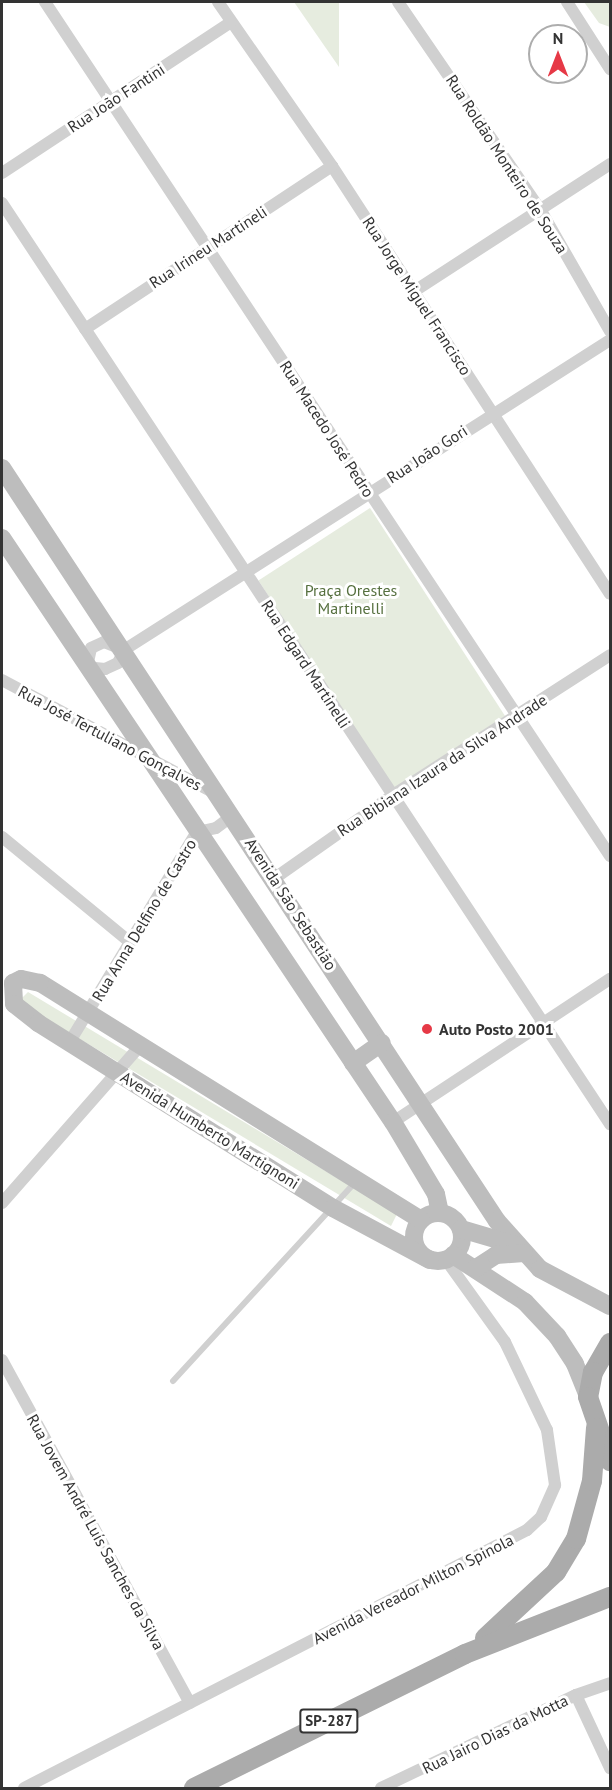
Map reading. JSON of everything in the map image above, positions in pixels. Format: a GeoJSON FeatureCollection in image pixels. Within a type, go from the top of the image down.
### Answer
{"type":"FeatureCollection","features":[{"type":"Feature","properties":{"kind":"main road","name":"Avenida São Sebastião"},"geometry":{"type":"LineString","coordinates":[[2,468],[275,878],[477,1193],[522,1250],[561,1283],[610,1306]]}},
{"type":"Feature","properties":{"kind":"main road"},"geometry":{"type":"LineString","coordinates":[[2,538],[393,1122],[436,1194],[440,1213]]}},
{"type":"Feature","properties":{"kind":"main road","name":"Avenida Humberto Martignoni"},"geometry":{"type":"LineString","coordinates":[[421,1220],[139,1047],[40,983],[21,979],[7,984],[14,1004],[22,1011],[69,1043],[333,1208],[443,1258],[476,1268],[525,1302],[557,1336],[576,1364],[588,1397]]}},
{"type":"Feature","properties":{"kind":"main road"},"geometry":{"type":"LineString","coordinates":[[353,1063],[382,1043]]}},
{"type":"Feature","properties":{"kind":"main road"},"geometry":{"type":"LineString","coordinates":[[440,1213],[453,1219],[460,1229],[461,1242],[443,1258],[414,1243],[421,1220],[440,1213]]}},
{"type":"Feature","properties":{"kind":"main road"},"geometry":{"type":"LineString","coordinates":[[460,1229],[522,1250]]}},
{"type":"Feature","properties":{"kind":"main road"},"geometry":{"type":"LineString","coordinates":[[476,1268],[496,1255],[522,1250]]}},
{"type":"Feature","properties":{"kind":"main road"},"geometry":{"type":"LineString","coordinates":[[610,1343],[592,1372],[588,1397],[596,1428],[610,1461]]}},
{"type":"Feature","properties":{"kind":"main road","name":"SP-287"},"geometry":{"type":"LineString","coordinates":[[465,1654],[519,1611],[556,1572],[576,1539],[592,1480],[596,1428]]}},
{"type":"Feature","properties":{"kind":"main road","name":"SP-287"},"geometry":{"type":"LineString","coordinates":[[194,1788],[465,1654],[610,1597]]}},
{"type":"Feature","properties":{"kind":"street","name":"Rua Macedo José Pedro"},"geometry":{"type":"LineString","coordinates":[[45,2],[610,856]]}},
{"type":"Feature","properties":{"kind":"street","name":"Rua Jorge Miguel Francisco"},"geometry":{"type":"LineString","coordinates":[[218,2],[332,166],[610,594]]}},
{"type":"Feature","properties":{"kind":"street","name":"Rua Roldão Monteiro de Souza"},"geometry":{"type":"LineString","coordinates":[[398,2],[540,210],[610,331]]}},
{"type":"Feature","properties":{"kind":"street"},"geometry":{"type":"LineString","coordinates":[[567,2],[610,69]]}},
{"type":"Feature","properties":{"kind":"street","name":"Rua João Fantini"},"geometry":{"type":"LineString","coordinates":[[2,173],[231,22]]}},
{"type":"Feature","properties":{"kind":"street"},"geometry":{"type":"LineString","coordinates":[[413,292],[610,164]]}},
{"type":"Feature","properties":{"kind":"street","name":"Rua Irineu Martineli"},"geometry":{"type":"LineString","coordinates":[[85,328],[332,166]]}},
{"type":"Feature","properties":{"kind":"street","name":"Rua Edgard Martinelli"},"geometry":{"type":"LineString","coordinates":[[2,203],[610,1124]]}},
{"type":"Feature","properties":{"kind":"street","name":"Rua João Gori"},"geometry":{"type":"LineString","coordinates":[[87,667],[116,666],[124,650],[492,411],[610,340]]}},
{"type":"Feature","properties":{"kind":"street"},"geometry":{"type":"LineString","coordinates":[[87,667],[90,652],[98,643],[124,650]]}},
{"type":"Feature","properties":{"kind":"street","name":"Rua Bibiana Izaura da Silva Andrade"},"geometry":{"type":"LineString","coordinates":[[275,878],[393,795],[610,655]]}},
{"type":"Feature","properties":{"kind":"street","name":"Rua José Tertuliano Gonçalves"},"geometry":{"type":"LineString","coordinates":[[2,680],[219,795]]}},
{"type":"Feature","properties":{"kind":"street","name":"Rua Anna Delfino de Castro"},"geometry":{"type":"LineString","coordinates":[[69,1043],[197,832],[216,828],[233,815]]}},
{"type":"Feature","properties":{"kind":"street"},"geometry":{"type":"LineString","coordinates":[[2,837],[130,942]]}},
{"type":"Feature","properties":{"kind":"street"},"geometry":{"type":"LineString","coordinates":[[393,1122],[610,979]]}},
{"type":"Feature","properties":{"kind":"street"},"geometry":{"type":"LineString","coordinates":[[2,1203],[120,1073],[139,1047]]}},
{"type":"Feature","properties":{"kind":"street","name":"Avenida Vereador Milton Spinola"},"geometry":{"type":"LineString","coordinates":[[24,1788],[527,1530],[551,1502],[554,1462],[532,1391],[505,1342],[443,1258]]}},
{"type":"Feature","properties":{"kind":"street","name":"Rua Jovem André Luís Sanches da Silva"},"geometry":{"type":"LineString","coordinates":[[2,1360],[190,1704]]}},
{"type":"Feature","properties":{"kind":"street","name":"Rua Jairo Dias da Motta"},"geometry":{"type":"LineString","coordinates":[[381,1788],[576,1695],[610,1683]]}},
{"type":"Feature","properties":{"kind":"street"},"geometry":{"type":"LineString","coordinates":[[576,1695],[610,1768]]}},
{"type":"Feature","properties":{"kind":"lane"},"geometry":{"type":"LineString","coordinates":[[173,1381],[333,1208],[356,1180]]}},
{"type":"Feature","properties":{"kind":"green space"},"geometry":{"type":"Polygon","coordinates":[[[294,2],[339,2],[339,67],[294,2]]]}},
{"type":"Feature","properties":{"kind":"green space"},"geometry":{"type":"Polygon","coordinates":[[[584,2],[610,2],[610,27],[599,23],[584,2]]]}},
{"type":"Feature","properties":{"kind":"green space","name":"Praça Orestes Martinelli"},"geometry":{"type":"Polygon","coordinates":[[[370,508],[505,716],[394,788],[258,580],[370,508]]]}},
{"type":"Feature","properties":{"kind":"green space"},"geometry":{"type":"Polygon","coordinates":[[[28,992],[397,1214],[391,1226],[25,1006],[21,999],[28,992]]]}},
{"type":"Feature","properties":{"kind":"place","name":"Auto Posto 2001"},"geometry":{"type":"Point","coordinates":[427,1029]}}]}
